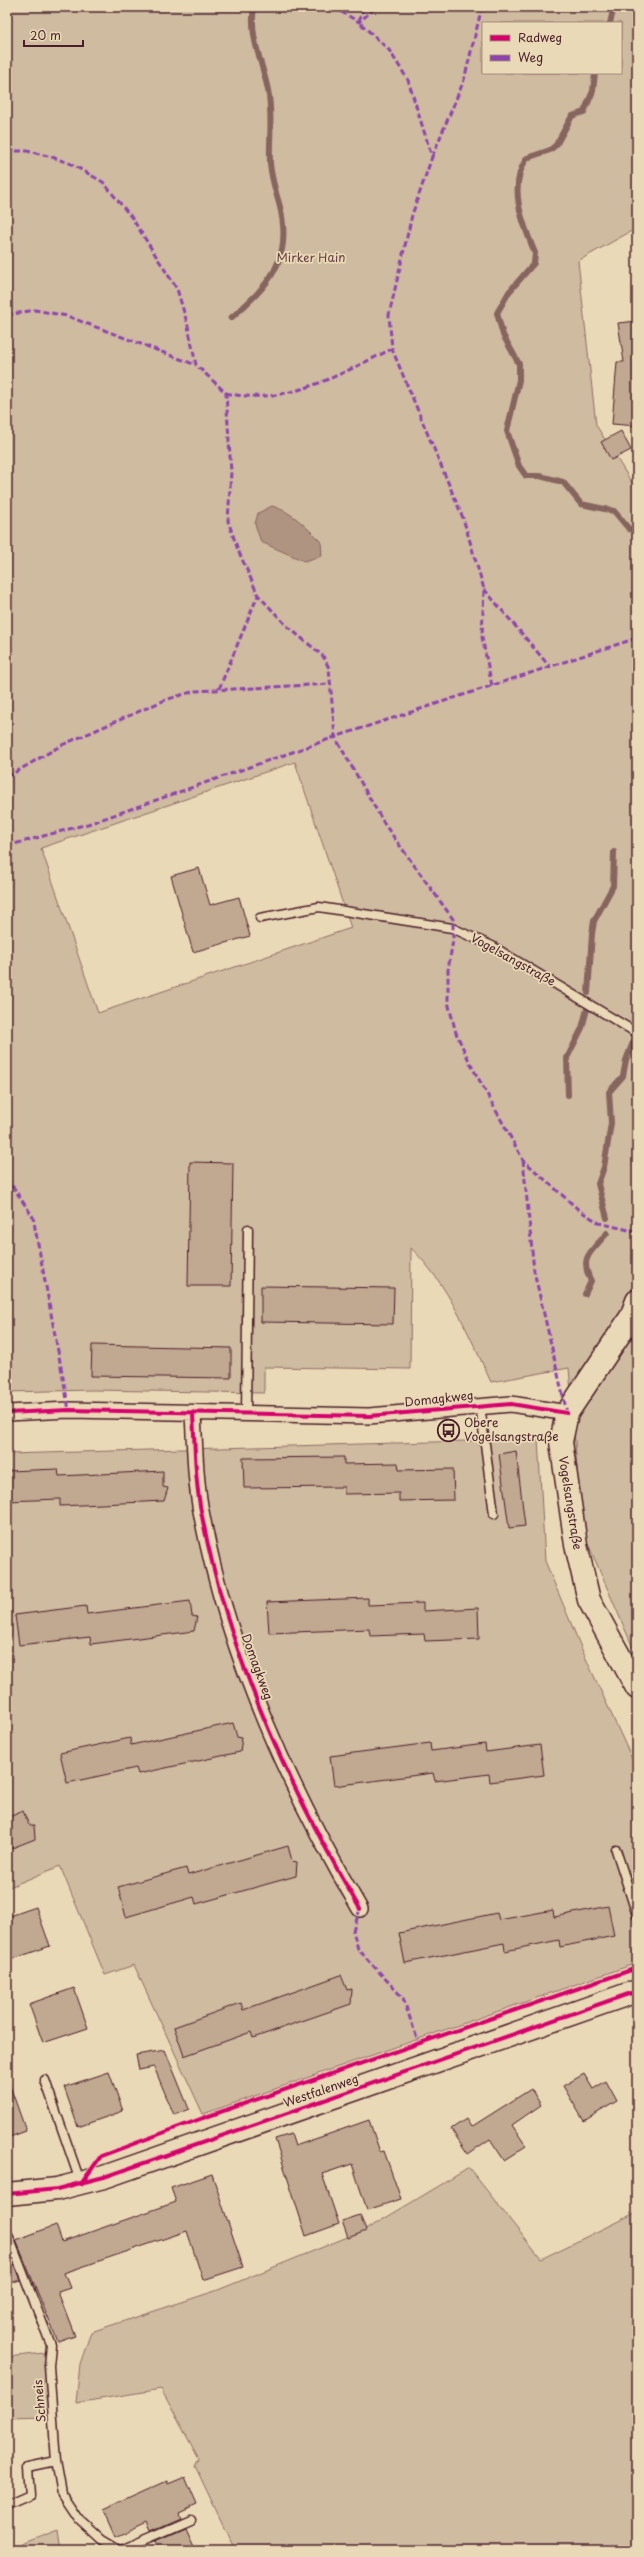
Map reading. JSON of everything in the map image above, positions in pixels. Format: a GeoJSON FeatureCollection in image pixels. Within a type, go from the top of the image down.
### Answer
{"type":"FeatureCollection","features":[{"type":"Feature","properties":{"kind":"street","name":"Vogelsangstraße"},"geometry":{"type":"LineString","coordinates":[[637,1301],[632,1317],[567,1413],[561,1442],[576,1545],[589,1600],[637,1688]]}},
{"type":"Feature","properties":{"kind":"street","name":"Domagkweg"},"geometry":{"type":"LineString","coordinates":[[7,1413],[69,1410],[193,1414],[246,1413],[369,1416],[480,1405],[511,1404],[567,1413]]}},
{"type":"Feature","properties":{"kind":"street","name":"Domagkweg"},"geometry":{"type":"LineString","coordinates":[[193,1414],[202,1516],[210,1555],[246,1672],[304,1806],[360,1909]]}},
{"type":"Feature","properties":{"kind":"street","name":"Westfalenweg"},"geometry":{"type":"LineString","coordinates":[[7,2194],[30,2194],[81,2184],[637,1991]]}},
{"type":"Feature","properties":{"kind":"lane","name":"Vogelsangstraße"},"geometry":{"type":"LineString","coordinates":[[260,918],[319,907],[452,928],[492,946],[637,1033]]}},
{"type":"Feature","properties":{"kind":"lane"},"geometry":{"type":"LineString","coordinates":[[246,1413],[248,1229]]}},
{"type":"Feature","properties":{"kind":"lane"},"geometry":{"type":"LineString","coordinates":[[480,1405],[494,1514]]}},
{"type":"Feature","properties":{"kind":"lane"},"geometry":{"type":"LineString","coordinates":[[616,1850],[637,1915]]}},
{"type":"Feature","properties":{"kind":"lane"},"geometry":{"type":"LineString","coordinates":[[45,2080],[81,2184]]}},
{"type":"Feature","properties":{"kind":"lane","name":"Schneis"},"geometry":{"type":"LineString","coordinates":[[7,2232],[51,2345],[49,2366],[56,2461],[62,2494],[78,2518],[102,2540],[120,2550],[191,2520]]}},
{"type":"Feature","properties":{"kind":"lane"},"geometry":{"type":"LineString","coordinates":[[7,2505],[30,2495],[28,2467],[56,2461]]}},
{"type":"Feature","properties":{"kind":"green space","name":"Mirker Hain"},"geometry":{"type":"Polygon","coordinates":[[[7,7],[637,7],[637,228],[578,261],[596,425],[637,491],[637,1657],[582,1530],[569,1368],[491,1382],[457,1311],[447,1294],[424,1262],[411,1248],[410,1369],[264,1367],[264,1393],[93,1390],[7,1392],[7,7]],[[295,762],[41,848],[98,1013],[351,928],[295,762]]]}},
{"type":"Feature","properties":{"kind":"green space"},"geometry":{"type":"Polygon","coordinates":[[[538,1439],[545,1561],[583,1652],[637,1770],[637,1963],[203,2114],[134,1965],[105,1975],[60,1866],[7,1888],[7,1454],[538,1439]]]}},
{"type":"Feature","properties":{"kind":"green space"},"geometry":{"type":"Polygon","coordinates":[[[469,2168],[541,2259],[637,2212],[637,2550],[235,2550],[195,2466],[199,2459],[161,2389],[76,2403],[80,2364],[91,2332],[218,2290],[367,2229],[469,2168]]]}},
{"type":"Feature","properties":{"kind":"green space"},"geometry":{"type":"Polygon","coordinates":[[[45,2353],[49,2418],[7,2419],[7,2357],[45,2353]]]}},
{"type":"Feature","properties":{"kind":"green space"},"geometry":{"type":"Polygon","coordinates":[[[58,2529],[61,2550],[11,2550],[29,2540],[58,2529]]]}},
{"type":"Feature","properties":{"kind":"shaded area"},"geometry":{"type":"Polygon","coordinates":[[[272,506],[293,516],[321,542],[322,556],[304,561],[261,542],[255,524],[258,513],[272,506]]]}},
{"type":"Feature","properties":{"kind":"building"},"geometry":{"type":"Polygon","coordinates":[[[637,321],[637,426],[612,424],[617,362],[624,362],[618,323],[637,321]]]}},
{"type":"Feature","properties":{"kind":"building"},"geometry":{"type":"Polygon","coordinates":[[[621,431],[631,450],[611,460],[601,442],[621,431]]]}},
{"type":"Feature","properties":{"kind":"building"},"geometry":{"type":"Polygon","coordinates":[[[199,868],[210,905],[239,897],[250,936],[193,952],[171,876],[199,868]]]}},
{"type":"Feature","properties":{"kind":"building"},"geometry":{"type":"Polygon","coordinates":[[[190,1162],[233,1163],[231,1286],[188,1286],[190,1162]]]}},
{"type":"Feature","properties":{"kind":"building"},"geometry":{"type":"Polygon","coordinates":[[[261,1286],[394,1288],[393,1324],[261,1322],[261,1286]]]}},
{"type":"Feature","properties":{"kind":"building"},"geometry":{"type":"Polygon","coordinates":[[[92,1345],[231,1348],[231,1378],[91,1376],[92,1345]]]}},
{"type":"Feature","properties":{"kind":"building"},"geometry":{"type":"Polygon","coordinates":[[[516,1451],[525,1526],[509,1528],[499,1454],[516,1451]]]}},
{"type":"Feature","properties":{"kind":"building"},"geometry":{"type":"Polygon","coordinates":[[[344,1457],[344,1464],[398,1463],[399,1470],[453,1469],[454,1500],[399,1501],[399,1493],[344,1494],[344,1487],[244,1488],[243,1458],[344,1457]]]}},
{"type":"Feature","properties":{"kind":"building"},"geometry":{"type":"Polygon","coordinates":[[[58,1469],[59,1476],[163,1471],[163,1487],[168,1488],[164,1501],[60,1506],[60,1499],[7,1501],[7,1471],[58,1469]]]}},
{"type":"Feature","properties":{"kind":"building"},"geometry":{"type":"Polygon","coordinates":[[[368,1598],[368,1605],[423,1603],[423,1611],[478,1608],[479,1639],[425,1641],[424,1634],[370,1636],[369,1629],[269,1633],[267,1602],[368,1598]]]}},
{"type":"Feature","properties":{"kind":"building"},"geometry":{"type":"Polygon","coordinates":[[[190,1601],[192,1616],[197,1617],[194,1631],[91,1644],[90,1637],[19,1645],[15,1615],[86,1606],[87,1614],[190,1601]]]}},
{"type":"Feature","properties":{"kind":"building"},"geometry":{"type":"Polygon","coordinates":[[[233,1723],[237,1737],[242,1738],[240,1752],[138,1774],[136,1768],[67,1783],[60,1753],[130,1738],[131,1745],[233,1723]]]}},
{"type":"Feature","properties":{"kind":"building"},"geometry":{"type":"Polygon","coordinates":[[[430,1743],[431,1751],[485,1744],[486,1752],[540,1745],[544,1775],[490,1782],[489,1774],[435,1781],[433,1773],[334,1786],[330,1756],[430,1743]]]}},
{"type":"Feature","properties":{"kind":"building"},"geometry":{"type":"Polygon","coordinates":[[[23,1811],[29,1825],[34,1825],[35,1839],[7,1850],[7,1818],[23,1811]]]}},
{"type":"Feature","properties":{"kind":"building"},"geometry":{"type":"Polygon","coordinates":[[[288,1846],[292,1861],[297,1862],[296,1876],[196,1904],[194,1897],[126,1917],[118,1887],[186,1868],[188,1875],[288,1846]]]}},
{"type":"Feature","properties":{"kind":"building"},"geometry":{"type":"Polygon","coordinates":[[[608,1906],[614,1936],[560,1947],[559,1940],[505,1951],[504,1943],[405,1963],[399,1933],[497,1913],[499,1920],[553,1910],[554,1917],[608,1906]]]}},
{"type":"Feature","properties":{"kind":"building"},"geometry":{"type":"Polygon","coordinates":[[[36,1907],[50,1946],[7,1961],[7,1917],[36,1907]]]}},
{"type":"Feature","properties":{"kind":"building"},"geometry":{"type":"Polygon","coordinates":[[[341,1975],[347,1990],[352,1989],[351,2004],[253,2038],[251,2032],[184,2056],[174,2027],[241,2003],[243,2010],[341,1975]]]}},
{"type":"Feature","properties":{"kind":"building"},"geometry":{"type":"Polygon","coordinates":[[[74,1988],[88,2028],[43,2043],[29,2004],[74,1988]]]}},
{"type":"Feature","properties":{"kind":"building"},"geometry":{"type":"Polygon","coordinates":[[[165,2050],[189,2109],[174,2115],[154,2067],[139,2070],[136,2055],[165,2050]]]}},
{"type":"Feature","properties":{"kind":"building"},"geometry":{"type":"Polygon","coordinates":[[[109,2072],[123,2111],[78,2127],[64,2087],[109,2072]]]}},
{"type":"Feature","properties":{"kind":"building"},"geometry":{"type":"Polygon","coordinates":[[[584,2074],[593,2089],[606,2081],[617,2101],[584,2121],[563,2086],[584,2074]]]}},
{"type":"Feature","properties":{"kind":"building"},"geometry":{"type":"Polygon","coordinates":[[[7,2083],[9,2083],[26,2131],[7,2138],[7,2083]]]}},
{"type":"Feature","properties":{"kind":"building"},"geometry":{"type":"Polygon","coordinates":[[[531,2089],[541,2105],[512,2125],[526,2146],[504,2160],[490,2139],[468,2154],[451,2129],[466,2119],[471,2127],[531,2089]]]}},
{"type":"Feature","properties":{"kind":"building"},"geometry":{"type":"Polygon","coordinates":[[[369,2120],[380,2152],[384,2151],[401,2199],[367,2210],[352,2164],[322,2174],[339,2224],[306,2236],[275,2139],[291,2134],[295,2146],[369,2120]]]}},
{"type":"Feature","properties":{"kind":"building"},"geometry":{"type":"Polygon","coordinates":[[[212,2174],[243,2267],[203,2280],[187,2231],[64,2273],[70,2288],[58,2292],[75,2336],[58,2342],[16,2240],[56,2225],[62,2242],[176,2202],[171,2188],[212,2174]]]}},
{"type":"Feature","properties":{"kind":"building"},"geometry":{"type":"Polygon","coordinates":[[[360,2215],[366,2231],[348,2238],[342,2221],[360,2215]]]}},
{"type":"Feature","properties":{"kind":"building"},"geometry":{"type":"Polygon","coordinates":[[[7,2247],[20,2280],[7,2284],[7,2247]]]}},
{"type":"Feature","properties":{"kind":"building"},"geometry":{"type":"Polygon","coordinates":[[[185,2477],[197,2505],[179,2513],[181,2518],[151,2531],[147,2522],[115,2537],[103,2510],[167,2481],[168,2484],[185,2477]]]}},
{"type":"Feature","properties":{"kind":"building"},"geometry":{"type":"Polygon","coordinates":[[[186,2528],[196,2550],[160,2550],[156,2541],[186,2528]]]}},
{"type":"Feature","properties":{"kind":"waterway"},"geometry":{"type":"LineString","coordinates":[[231,318],[245,306],[267,282],[275,270],[280,257],[283,242],[283,226],[280,207],[270,163],[271,117],[268,90],[253,29],[254,7]]}},
{"type":"Feature","properties":{"kind":"waterway"},"geometry":{"type":"LineString","coordinates":[[610,22],[614,7]]}},
{"type":"Feature","properties":{"kind":"waterway"},"geometry":{"type":"LineString","coordinates":[[595,74],[593,91],[584,112],[572,116],[556,145],[550,150],[527,158],[521,169],[518,181],[519,206],[535,253],[534,263],[509,292],[497,313],[503,335],[519,364],[519,380],[507,431],[519,466],[526,476],[540,476],[563,482],[581,504],[614,511],[629,529],[637,531]]}},
{"type":"Feature","properties":{"kind":"waterway"},"geometry":{"type":"LineString","coordinates":[[588,993],[594,921],[613,886],[614,852]]}},
{"type":"Feature","properties":{"kind":"waterway"},"geometry":{"type":"LineString","coordinates":[[568,1095],[567,1058],[582,1028],[587,1009]]}},
{"type":"Feature","properties":{"kind":"waterway"},"geometry":{"type":"LineString","coordinates":[[607,1218],[598,1184],[604,1167],[611,1123],[609,1092],[623,1076],[626,1060],[633,1042]]}},
{"type":"Feature","properties":{"kind":"waterway"},"geometry":{"type":"LineString","coordinates":[[585,1294],[591,1281],[586,1265],[589,1254],[607,1233]]}},
{"type":"Feature","properties":{"kind":"marked path"},"geometry":{"type":"LineString","coordinates":[[333,7],[359,22],[376,7]]}},
{"type":"Feature","properties":{"kind":"marked path"},"geometry":{"type":"LineString","coordinates":[[363,7],[359,22],[389,50],[408,80],[432,157],[412,215],[389,315],[392,349],[463,518],[484,589],[482,637],[492,686]]}},
{"type":"Feature","properties":{"kind":"marked path"},"geometry":{"type":"LineString","coordinates":[[432,157],[464,80],[482,7]]}},
{"type":"Feature","properties":{"kind":"marked path"},"geometry":{"type":"LineString","coordinates":[[7,151],[27,151],[52,157],[71,164],[103,182],[132,218],[177,289],[188,326],[196,365],[226,393],[231,472],[228,521],[238,550],[258,595],[287,626],[323,656],[329,668],[335,737],[385,825],[453,919],[453,940],[448,970],[448,1002],[456,1033],[470,1063],[523,1160],[579,1210],[599,1223],[637,1232]]}},
{"type":"Feature","properties":{"kind":"marked path"},"geometry":{"type":"LineString","coordinates":[[7,315],[35,310],[67,316],[196,365]]}},
{"type":"Feature","properties":{"kind":"marked path"},"geometry":{"type":"LineString","coordinates":[[226,393],[248,396],[270,396],[291,392],[332,378],[392,349]]}},
{"type":"Feature","properties":{"kind":"marked path"},"geometry":{"type":"LineString","coordinates":[[484,589],[550,667]]}},
{"type":"Feature","properties":{"kind":"marked path"},"geometry":{"type":"LineString","coordinates":[[219,689],[258,595]]}},
{"type":"Feature","properties":{"kind":"marked path"},"geometry":{"type":"LineString","coordinates":[[7,846],[91,823],[335,737],[637,638]]}},
{"type":"Feature","properties":{"kind":"marked path"},"geometry":{"type":"LineString","coordinates":[[7,777],[62,745],[165,700],[195,691],[330,684]]}},
{"type":"Feature","properties":{"kind":"marked path"},"geometry":{"type":"LineString","coordinates":[[523,1160],[534,1271],[567,1413]]}},
{"type":"Feature","properties":{"kind":"marked path"},"geometry":{"type":"LineString","coordinates":[[7,1178],[33,1217],[69,1410]]}},
{"type":"Feature","properties":{"kind":"marked path"},"geometry":{"type":"LineString","coordinates":[[360,1909],[353,1931],[358,1949],[403,1998],[419,2044]]}},
{"type":"Feature","properties":{"kind":"cycle path"},"geometry":{"type":"LineString","coordinates":[[7,1413],[69,1410],[369,1416],[511,1404],[567,1413]]}},
{"type":"Feature","properties":{"kind":"cycle path"},"geometry":{"type":"LineString","coordinates":[[193,1414],[198,1491],[202,1516],[213,1567],[245,1669],[264,1719],[309,1817],[360,1909]]}},
{"type":"Feature","properties":{"kind":"cycle path"},"geometry":{"type":"LineString","coordinates":[[81,2184],[101,2156],[203,2118],[637,1968]]}},
{"type":"Feature","properties":{"kind":"cycle path"},"geometry":{"type":"LineString","coordinates":[[7,2194],[57,2189],[104,2177],[637,1991]]}},
{"type":"Feature","properties":{"kind":"place","name":"Obere Vogelsangstraße"},"geometry":{"type":"Point","coordinates":[449,1430]}}]}
